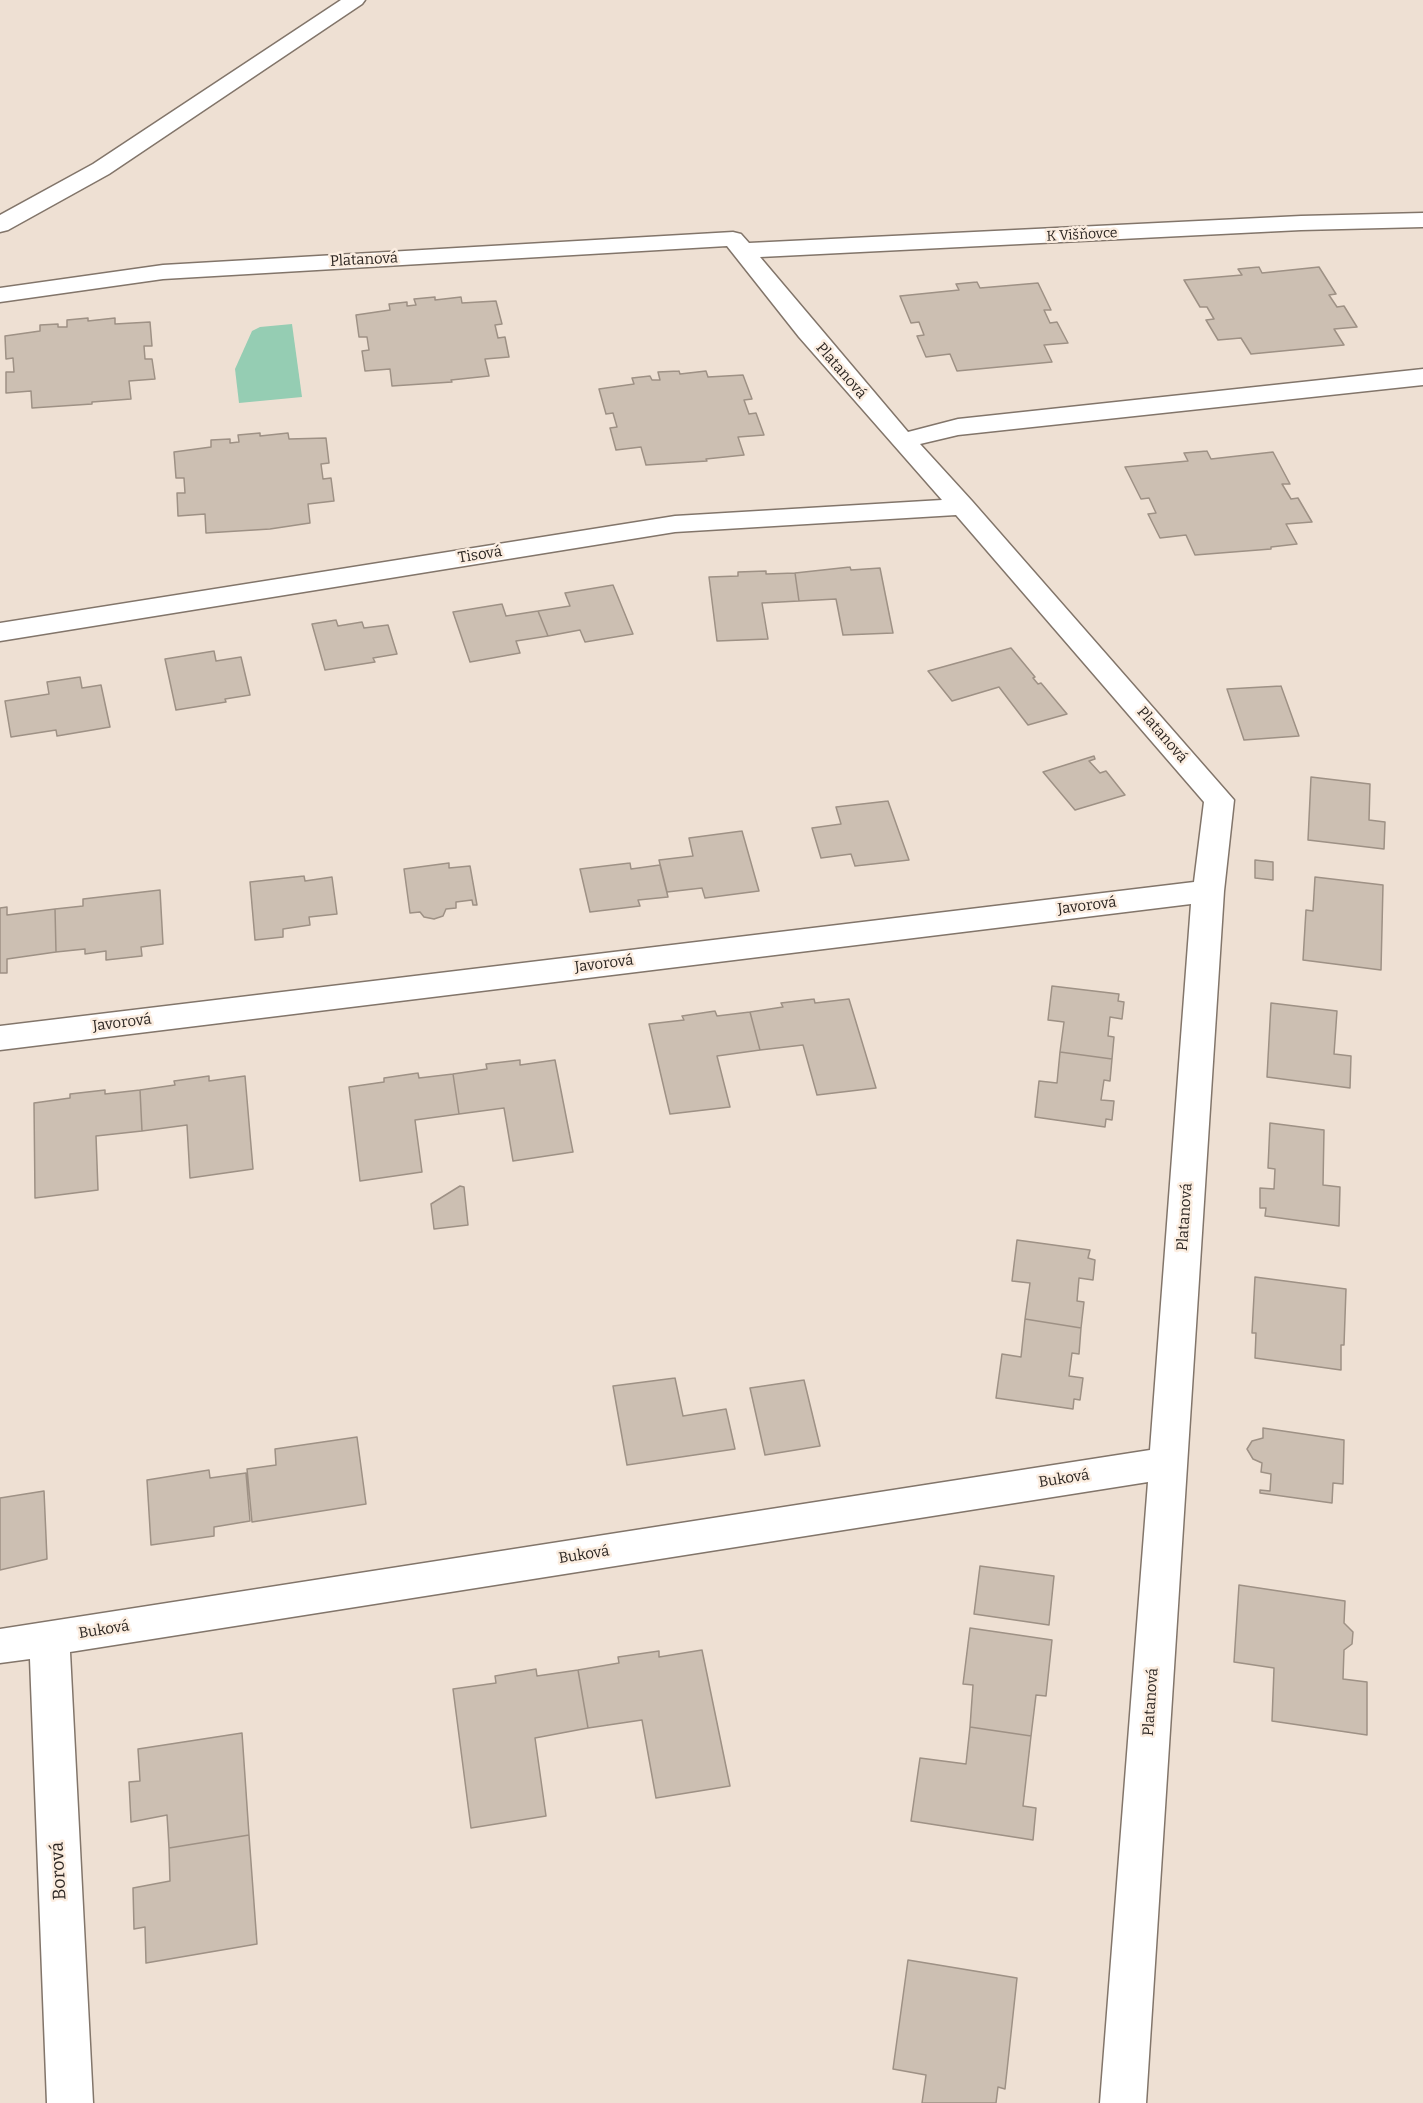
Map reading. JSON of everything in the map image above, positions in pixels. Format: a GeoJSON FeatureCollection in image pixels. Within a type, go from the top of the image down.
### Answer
{"type":"FeatureCollection","features":[{"type":"Feature","properties":{"kind":"street"},"geometry":{"type":"LineString","coordinates":[[0,225],[101,169],[355,0]]}},
{"type":"Feature","properties":{"kind":"street","name":"K Višňovce"},"geometry":{"type":"LineString","coordinates":[[741,251],[1301,223],[1423,220]]}},
{"type":"Feature","properties":{"kind":"street","name":"Platanová"},"geometry":{"type":"LineString","coordinates":[[0,295],[163,272],[733,239],[902,441],[963,507],[1219,800],[1208,891],[1123,2103]]}},
{"type":"Feature","properties":{"kind":"street"},"geometry":{"type":"LineString","coordinates":[[902,441],[958,428],[1423,377]]}},
{"type":"Feature","properties":{"kind":"street","name":"Tisová"},"geometry":{"type":"LineString","coordinates":[[0,633],[675,524],[963,507]]}},
{"type":"Feature","properties":{"kind":"street","name":"Javorová"},"geometry":{"type":"LineString","coordinates":[[0,1038],[1208,891]]}},
{"type":"Feature","properties":{"kind":"street","name":"Buková"},"geometry":{"type":"LineString","coordinates":[[0,1646],[1168,1463]]}},
{"type":"Feature","properties":{"kind":"street","name":"Borová"},"geometry":{"type":"LineString","coordinates":[[49,1638],[70,2103]]}},
{"type":"Feature","properties":{"kind":"green space"},"geometry":{"type":"Polygon","coordinates":[[[292,324],[302,397],[239,403],[235,369],[252,331],[260,327],[292,324]]]}},
{"type":"Feature","properties":{"kind":"building"},"geometry":{"type":"Polygon","coordinates":[[[1259,267],[1262,273],[1319,267],[1336,294],[1329,295],[1337,307],[1344,306],[1357,327],[1334,329],[1344,345],[1251,354],[1241,338],[1218,340],[1206,320],[1214,319],[1207,307],[1200,307],[1184,280],[1242,275],[1238,269],[1259,267]]]}},
{"type":"Feature","properties":{"kind":"building"},"geometry":{"type":"Polygon","coordinates":[[[977,282],[980,288],[1038,283],[1051,310],[1044,310],[1050,323],[1057,322],[1068,343],[1044,345],[1052,362],[957,371],[950,354],[926,357],[917,336],[924,335],[919,322],[911,323],[900,296],[959,290],[956,284],[977,282]]]}},
{"type":"Feature","properties":{"kind":"building"},"geometry":{"type":"Polygon","coordinates":[[[435,297],[435,300],[461,297],[462,303],[496,301],[502,324],[495,325],[498,338],[505,337],[509,357],[485,359],[489,376],[451,380],[452,382],[392,386],[390,369],[365,371],[362,351],[369,350],[367,337],[359,337],[356,315],[390,310],[389,304],[407,302],[407,306],[416,305],[414,299],[435,297]]]}},
{"type":"Feature","properties":{"kind":"building"},"geometry":{"type":"Polygon","coordinates":[[[88,318],[88,321],[115,318],[115,324],[150,322],[152,346],[144,346],[145,359],[152,359],[155,379],[129,381],[131,399],[92,402],[92,404],[32,408],[31,391],[6,393],[6,372],[14,372],[13,358],[6,359],[5,336],[40,331],[40,325],[58,324],[58,327],[67,327],[67,320],[88,318]]]}},
{"type":"Feature","properties":{"kind":"building"},"geometry":{"type":"Polygon","coordinates":[[[679,371],[680,374],[706,371],[708,377],[743,375],[752,399],[744,400],[749,414],[756,413],[764,435],[738,437],[744,455],[706,459],[707,461],[646,465],[641,447],[616,450],[610,428],[617,427],[613,413],[606,414],[599,389],[634,384],[632,378],[650,376],[652,380],[660,380],[658,372],[679,371]]]}},
{"type":"Feature","properties":{"kind":"building"},"geometry":{"type":"Polygon","coordinates":[[[260,433],[260,436],[288,433],[289,439],[326,438],[329,463],[321,464],[323,479],[331,478],[334,501],[308,504],[310,523],[270,529],[206,533],[205,514],[178,516],[177,493],[185,493],[184,478],[176,478],[174,452],[211,447],[211,440],[230,439],[230,443],[239,442],[238,435],[260,433]]]}},
{"type":"Feature","properties":{"kind":"building"},"geometry":{"type":"Polygon","coordinates":[[[1207,451],[1211,459],[1273,452],[1290,484],[1282,484],[1291,499],[1298,498],[1312,522],[1286,524],[1297,544],[1271,547],[1271,549],[1195,555],[1186,535],[1160,538],[1148,514],[1156,513],[1149,498],[1141,499],[1125,467],[1188,461],[1184,453],[1207,451]]]}},
{"type":"Feature","properties":{"kind":"building"},"geometry":{"type":"Polygon","coordinates":[[[850,567],[851,570],[880,568],[893,633],[843,635],[836,599],[799,601],[795,573],[850,567]]]}},
{"type":"Feature","properties":{"kind":"building"},"geometry":{"type":"Polygon","coordinates":[[[766,571],[766,574],[795,573],[799,601],[762,603],[768,639],[717,641],[709,577],[738,576],[738,572],[766,571]]]}},
{"type":"Feature","properties":{"kind":"building"},"geometry":{"type":"Polygon","coordinates":[[[613,585],[633,634],[585,642],[580,630],[548,636],[538,611],[570,606],[565,593],[613,585]]]}},
{"type":"Feature","properties":{"kind":"building"},"geometry":{"type":"Polygon","coordinates":[[[502,604],[506,616],[538,611],[548,636],[516,641],[520,653],[470,662],[453,612],[502,604]]]}},
{"type":"Feature","properties":{"kind":"building"},"geometry":{"type":"Polygon","coordinates":[[[336,620],[338,626],[362,622],[364,628],[388,625],[397,654],[373,658],[375,662],[325,670],[312,624],[336,620]]]}},
{"type":"Feature","properties":{"kind":"building"},"geometry":{"type":"Polygon","coordinates":[[[1011,648],[1035,677],[1033,678],[1038,684],[1041,683],[1067,714],[1028,725],[999,687],[952,701],[928,671],[1011,648]]]}},
{"type":"Feature","properties":{"kind":"building"},"geometry":{"type":"Polygon","coordinates":[[[214,651],[216,661],[241,657],[250,695],[225,699],[226,702],[176,710],[165,659],[214,651]]]}},
{"type":"Feature","properties":{"kind":"building"},"geometry":{"type":"Polygon","coordinates":[[[80,677],[82,688],[101,685],[110,727],[57,736],[56,730],[11,737],[5,701],[49,694],[47,682],[80,677]]]}},
{"type":"Feature","properties":{"kind":"building"},"geometry":{"type":"Polygon","coordinates":[[[1281,686],[1299,736],[1244,740],[1227,689],[1281,686]]]}},
{"type":"Feature","properties":{"kind":"building"},"geometry":{"type":"Polygon","coordinates":[[[1094,756],[1095,759],[1089,761],[1100,773],[1106,771],[1125,795],[1075,810],[1043,772],[1094,756]]]}},
{"type":"Feature","properties":{"kind":"building"},"geometry":{"type":"Polygon","coordinates":[[[1311,777],[1370,784],[1369,820],[1385,822],[1384,849],[1308,840],[1311,777]]]}},
{"type":"Feature","properties":{"kind":"building"},"geometry":{"type":"Polygon","coordinates":[[[888,801],[909,860],[855,866],[851,854],[821,858],[812,828],[841,824],[836,807],[888,801]]]}},
{"type":"Feature","properties":{"kind":"building"},"geometry":{"type":"Polygon","coordinates":[[[742,831],[759,891],[705,898],[702,888],[667,892],[659,860],[693,856],[689,838],[742,831]]]}},
{"type":"Feature","properties":{"kind":"building"},"geometry":{"type":"Polygon","coordinates":[[[1255,860],[1273,862],[1273,880],[1255,878],[1255,860]]]}},
{"type":"Feature","properties":{"kind":"building"},"geometry":{"type":"Polygon","coordinates":[[[449,863],[449,868],[470,866],[477,905],[473,905],[472,900],[456,902],[456,908],[446,909],[443,916],[434,919],[424,917],[420,912],[410,913],[404,869],[449,863]]]}},
{"type":"Feature","properties":{"kind":"building"},"geometry":{"type":"Polygon","coordinates":[[[630,863],[631,869],[660,865],[668,897],[638,900],[640,906],[590,912],[580,869],[630,863]]]}},
{"type":"Feature","properties":{"kind":"building"},"geometry":{"type":"Polygon","coordinates":[[[304,876],[305,881],[332,877],[337,914],[309,917],[310,925],[283,929],[283,937],[255,940],[250,882],[304,876]]]}},
{"type":"Feature","properties":{"kind":"building"},"geometry":{"type":"Polygon","coordinates":[[[1315,877],[1383,885],[1381,970],[1303,960],[1306,910],[1313,911],[1315,877]]]}},
{"type":"Feature","properties":{"kind":"building"},"geometry":{"type":"Polygon","coordinates":[[[160,890],[163,944],[141,947],[142,956],[106,960],[106,951],[85,954],[85,949],[56,952],[55,909],[83,906],[83,899],[160,890]]]}},
{"type":"Feature","properties":{"kind":"building"},"geometry":{"type":"Polygon","coordinates":[[[7,907],[7,915],[55,909],[56,952],[7,959],[7,973],[0,973],[0,908],[7,907]]]}},
{"type":"Feature","properties":{"kind":"building"},"geometry":{"type":"Polygon","coordinates":[[[1052,986],[1119,994],[1118,1001],[1124,1002],[1122,1019],[1110,1017],[1108,1036],[1114,1037],[1112,1059],[1060,1052],[1064,1022],[1048,1020],[1052,986]]]}},
{"type":"Feature","properties":{"kind":"building"},"geometry":{"type":"Polygon","coordinates":[[[814,999],[815,1003],[849,999],[876,1088],[817,1095],[803,1045],[760,1050],[750,1012],[783,1007],[781,1003],[814,999]]]}},
{"type":"Feature","properties":{"kind":"building"},"geometry":{"type":"Polygon","coordinates":[[[1271,1003],[1337,1011],[1334,1054],[1351,1056],[1350,1088],[1267,1077],[1271,1003]]]}},
{"type":"Feature","properties":{"kind":"building"},"geometry":{"type":"Polygon","coordinates":[[[715,1011],[717,1016],[750,1012],[760,1050],[717,1056],[730,1107],[670,1114],[649,1024],[684,1020],[682,1016],[715,1011]]]}},
{"type":"Feature","properties":{"kind":"building"},"geometry":{"type":"Polygon","coordinates":[[[1060,1052],[1112,1059],[1110,1081],[1104,1080],[1101,1100],[1114,1101],[1112,1120],[1106,1119],[1105,1127],[1035,1117],[1039,1081],[1057,1083],[1060,1052]]]}},
{"type":"Feature","properties":{"kind":"building"},"geometry":{"type":"Polygon","coordinates":[[[520,1060],[520,1065],[555,1060],[573,1152],[513,1161],[504,1108],[459,1114],[453,1074],[487,1069],[486,1064],[520,1060]]]}},
{"type":"Feature","properties":{"kind":"building"},"geometry":{"type":"Polygon","coordinates":[[[418,1073],[419,1078],[453,1074],[459,1114],[415,1120],[422,1172],[360,1181],[349,1087],[384,1082],[384,1078],[418,1073]]]}},
{"type":"Feature","properties":{"kind":"building"},"geometry":{"type":"Polygon","coordinates":[[[209,1076],[209,1081],[245,1076],[253,1169],[190,1178],[187,1125],[142,1131],[140,1090],[175,1085],[174,1081],[209,1076]]]}},
{"type":"Feature","properties":{"kind":"building"},"geometry":{"type":"Polygon","coordinates":[[[105,1090],[105,1094],[140,1090],[142,1131],[96,1136],[98,1190],[35,1198],[34,1103],[70,1098],[70,1094],[105,1090]]]}},
{"type":"Feature","properties":{"kind":"building"},"geometry":{"type":"Polygon","coordinates":[[[1270,1123],[1324,1130],[1323,1185],[1340,1187],[1339,1226],[1265,1216],[1266,1208],[1260,1208],[1260,1188],[1274,1189],[1275,1169],[1268,1168],[1270,1123]]]}},
{"type":"Feature","properties":{"kind":"building"},"geometry":{"type":"Polygon","coordinates":[[[460,1186],[464,1187],[468,1225],[434,1229],[431,1204],[460,1186]]]}},
{"type":"Feature","properties":{"kind":"building"},"geometry":{"type":"Polygon","coordinates":[[[1017,1240],[1090,1250],[1088,1258],[1095,1260],[1093,1280],[1079,1278],[1077,1301],[1084,1302],[1081,1328],[1025,1319],[1030,1283],[1012,1281],[1017,1240]]]}},
{"type":"Feature","properties":{"kind":"building"},"geometry":{"type":"Polygon","coordinates":[[[1255,1277],[1346,1289],[1341,1370],[1255,1358],[1256,1333],[1252,1333],[1255,1277]]]}},
{"type":"Feature","properties":{"kind":"building"},"geometry":{"type":"Polygon","coordinates":[[[1025,1319],[1081,1328],[1079,1354],[1072,1353],[1069,1376],[1083,1378],[1080,1400],[1074,1399],[1073,1409],[996,1398],[1002,1354],[1021,1357],[1025,1319]]]}},
{"type":"Feature","properties":{"kind":"building"},"geometry":{"type":"Polygon","coordinates":[[[675,1378],[683,1416],[726,1409],[735,1449],[627,1465],[613,1386],[675,1378]]]}},
{"type":"Feature","properties":{"kind":"building"},"geometry":{"type":"Polygon","coordinates":[[[804,1380],[820,1446],[765,1455],[750,1388],[804,1380]]]}},
{"type":"Feature","properties":{"kind":"building"},"geometry":{"type":"Polygon","coordinates":[[[1263,1428],[1344,1440],[1343,1484],[1333,1483],[1332,1503],[1260,1493],[1260,1490],[1270,1491],[1271,1474],[1261,1472],[1262,1463],[1253,1459],[1247,1449],[1252,1441],[1263,1438],[1263,1428]]]}},
{"type":"Feature","properties":{"kind":"building"},"geometry":{"type":"Polygon","coordinates":[[[357,1437],[366,1504],[252,1522],[247,1469],[276,1465],[275,1449],[357,1437]]]}},
{"type":"Feature","properties":{"kind":"building"},"geometry":{"type":"Polygon","coordinates":[[[209,1470],[210,1478],[246,1473],[250,1521],[214,1527],[214,1536],[151,1545],[147,1480],[209,1470]]]}},
{"type":"Feature","properties":{"kind":"building"},"geometry":{"type":"Polygon","coordinates":[[[44,1491],[47,1559],[0,1570],[0,1498],[44,1491]]]}},
{"type":"Feature","properties":{"kind":"building"},"geometry":{"type":"Polygon","coordinates":[[[980,1566],[1054,1576],[1049,1625],[974,1614],[980,1566]]]}},
{"type":"Feature","properties":{"kind":"building"},"geometry":{"type":"Polygon","coordinates":[[[1239,1585],[1345,1601],[1344,1623],[1353,1632],[1352,1644],[1344,1650],[1343,1679],[1367,1682],[1367,1735],[1272,1721],[1274,1668],[1234,1662],[1239,1585]]]}},
{"type":"Feature","properties":{"kind":"building"},"geometry":{"type":"Polygon","coordinates":[[[970,1628],[1052,1640],[1046,1696],[1036,1695],[1031,1736],[970,1727],[973,1685],[963,1684],[970,1628]]]}},
{"type":"Feature","properties":{"kind":"building"},"geometry":{"type":"Polygon","coordinates":[[[702,1650],[730,1786],[656,1798],[642,1720],[588,1728],[578,1670],[619,1663],[618,1657],[659,1651],[659,1657],[702,1650]]]}},
{"type":"Feature","properties":{"kind":"building"},"geometry":{"type":"Polygon","coordinates":[[[536,1669],[537,1676],[578,1670],[588,1728],[535,1738],[546,1816],[471,1828],[453,1689],[496,1683],[495,1676],[536,1669]]]}},
{"type":"Feature","properties":{"kind":"building"},"geometry":{"type":"Polygon","coordinates":[[[970,1727],[1031,1736],[1023,1806],[1036,1808],[1033,1840],[911,1821],[920,1758],[966,1764],[970,1727]]]}},
{"type":"Feature","properties":{"kind":"building"},"geometry":{"type":"Polygon","coordinates":[[[242,1733],[249,1835],[169,1848],[167,1815],[131,1822],[129,1782],[140,1781],[138,1749],[242,1733]]]}},
{"type":"Feature","properties":{"kind":"building"},"geometry":{"type":"Polygon","coordinates":[[[249,1835],[257,1944],[146,1963],[145,1927],[134,1929],[133,1888],[170,1881],[169,1848],[249,1835]]]}},
{"type":"Feature","properties":{"kind":"building"},"geometry":{"type":"Polygon","coordinates":[[[908,1960],[1017,1978],[1005,2089],[998,2087],[996,2103],[922,2103],[926,2075],[893,2069],[908,1960]]]}}]}
